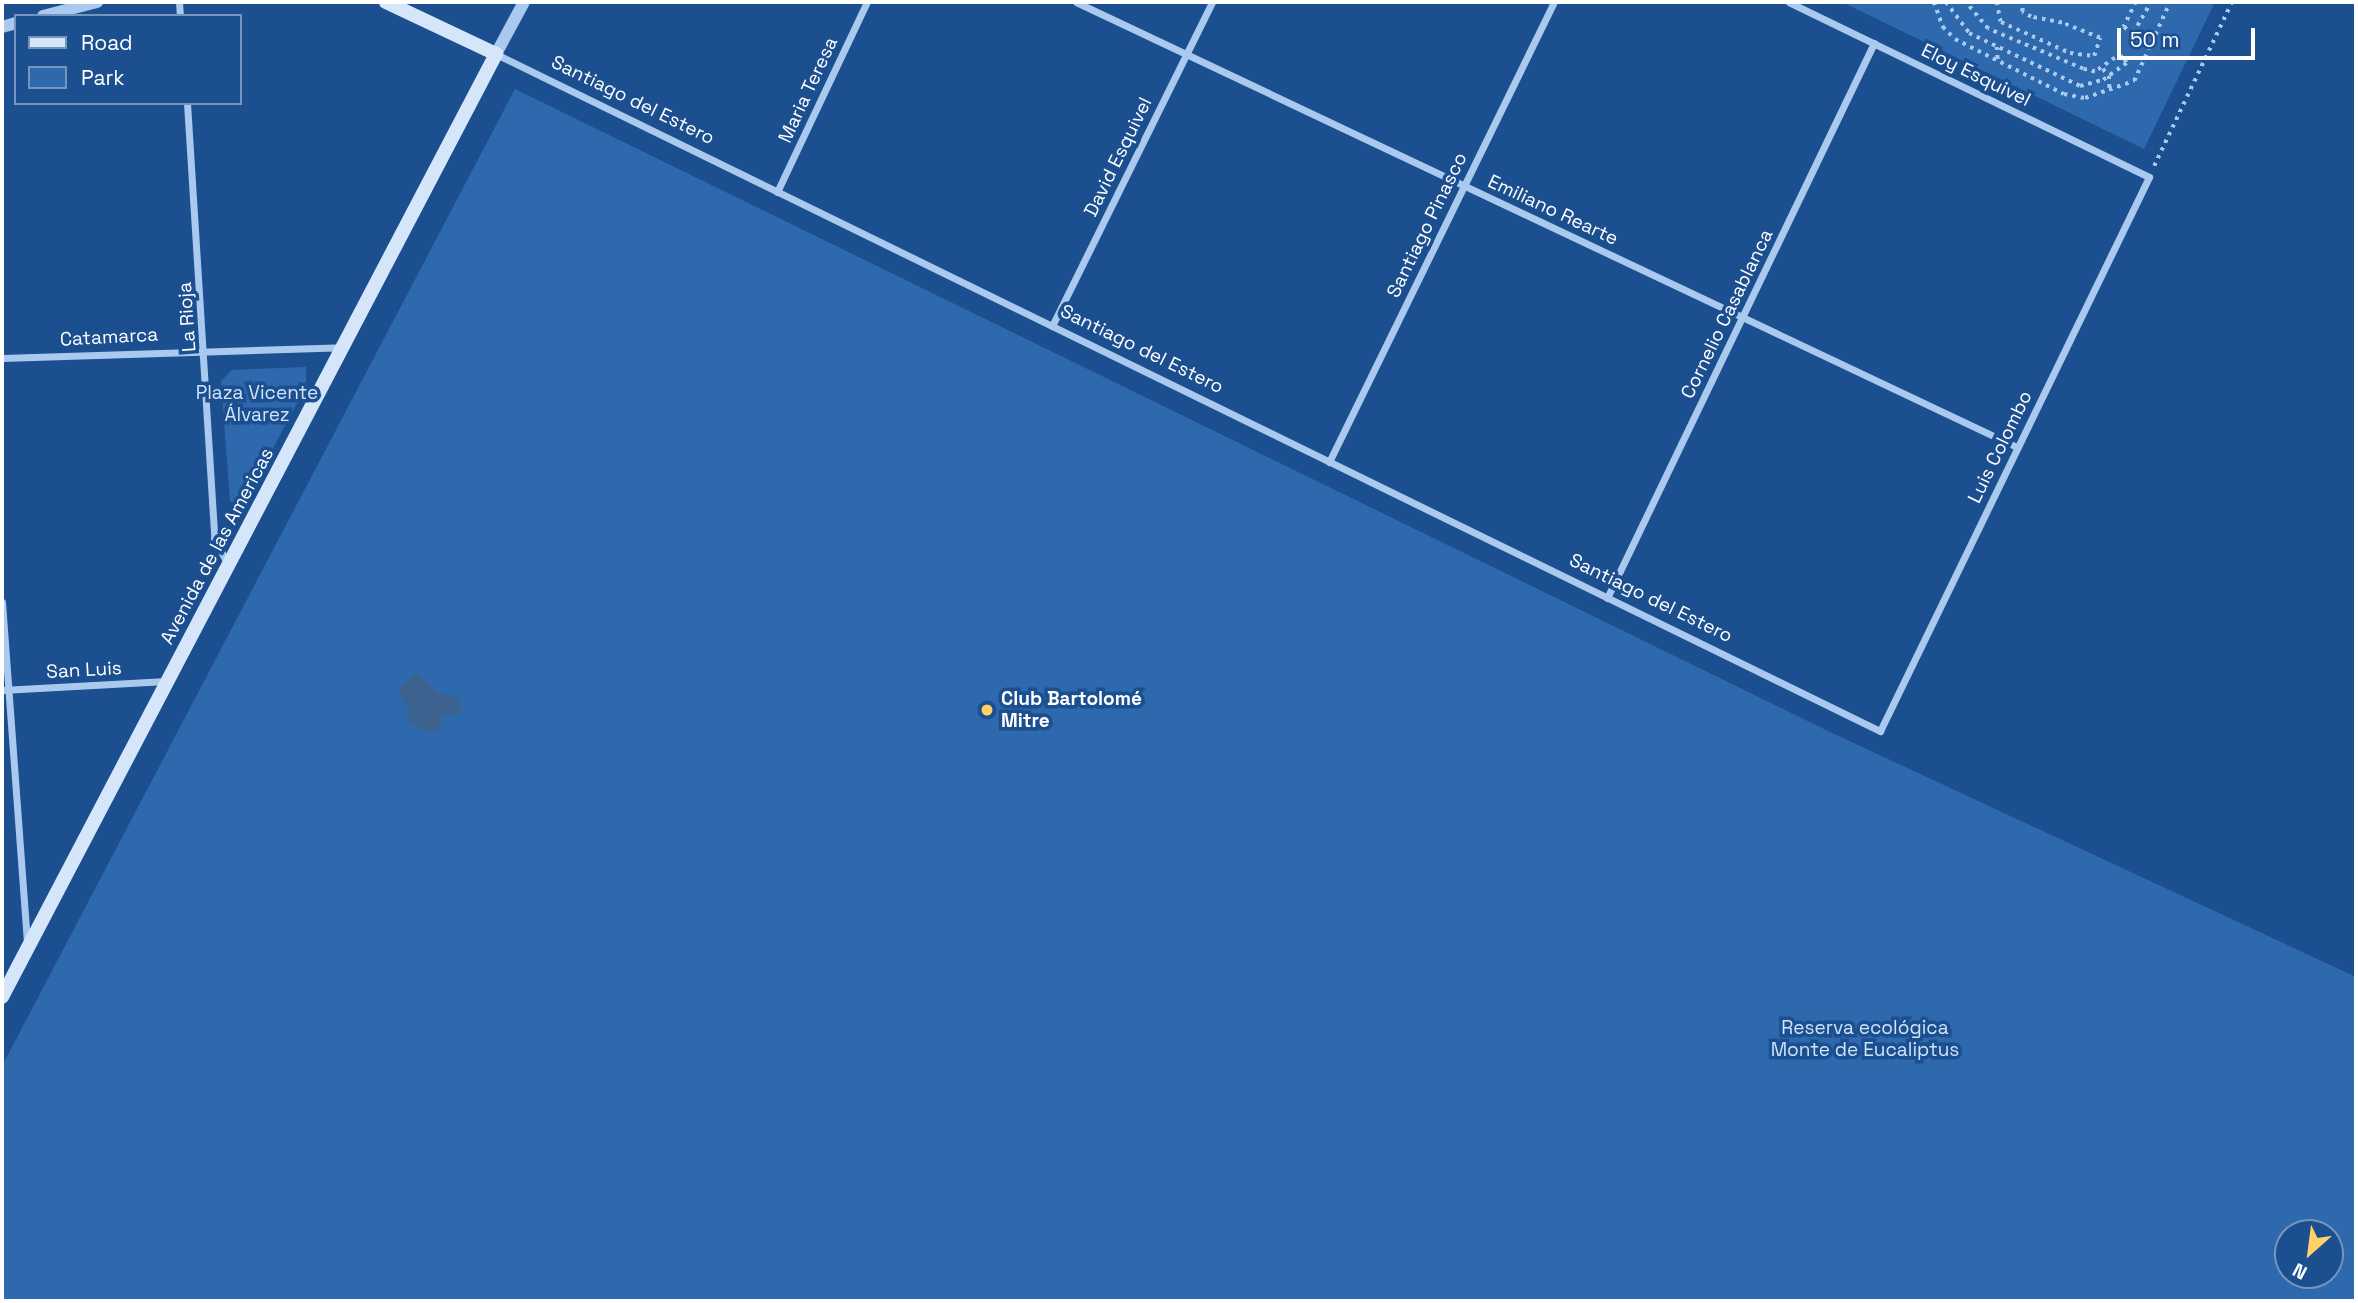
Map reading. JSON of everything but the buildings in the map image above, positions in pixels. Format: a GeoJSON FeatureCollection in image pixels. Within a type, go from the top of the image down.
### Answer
{"type":"FeatureCollection","features":[{"type":"Feature","properties":{"kind":"main road","name":"Santiago del Estero"},"geometry":{"type":"LineString","coordinates":[[386,2],[496,54]]}},
{"type":"Feature","properties":{"kind":"main road","name":"Avenida de las Americas"},"geometry":{"type":"LineString","coordinates":[[2,997],[496,54]]}},
{"type":"Feature","properties":{"kind":"street"},"geometry":{"type":"LineString","coordinates":[[51,14],[97,2]]}},
{"type":"Feature","properties":{"kind":"street","name":"Avenida de las Americas"},"geometry":{"type":"LineString","coordinates":[[496,54],[524,2]]}},
{"type":"Feature","properties":{"kind":"street","name":"Maria Teresa"},"geometry":{"type":"LineString","coordinates":[[777,192],[867,2]]}},
{"type":"Feature","properties":{"kind":"street","name":"Emiliano Rearte"},"geometry":{"type":"LineString","coordinates":[[1076,2],[2017,447]]}},
{"type":"Feature","properties":{"kind":"street","name":"David Esquivel"},"geometry":{"type":"LineString","coordinates":[[1052,326],[1212,2]]}},
{"type":"Feature","properties":{"kind":"street","name":"Santiago Pinasco"},"geometry":{"type":"LineString","coordinates":[[1329,462],[1554,2]]}},
{"type":"Feature","properties":{"kind":"street","name":"Eloy Esquivel"},"geometry":{"type":"LineString","coordinates":[[1789,2],[2149,177]]}},
{"type":"Feature","properties":{"kind":"street","name":"Cornelio Casablanca"},"geometry":{"type":"LineString","coordinates":[[1607,598],[1874,43]]}},
{"type":"Feature","properties":{"kind":"street","name":"Santiago del Estero"},"geometry":{"type":"LineString","coordinates":[[496,54],[1880,731]]}},
{"type":"Feature","properties":{"kind":"street","name":"La Rioja"},"geometry":{"type":"LineString","coordinates":[[187,105],[205,348],[214,538],[229,566]]}},
{"type":"Feature","properties":{"kind":"street","name":"Luis Colombo"},"geometry":{"type":"LineString","coordinates":[[1880,731],[2149,177]]}},
{"type":"Feature","properties":{"kind":"street","name":"Catamarca"},"geometry":{"type":"LineString","coordinates":[[2,358],[205,348],[343,346]]}},
{"type":"Feature","properties":{"kind":"street"},"geometry":{"type":"LineString","coordinates":[[2,602],[5,690],[27,948]]}},
{"type":"Feature","properties":{"kind":"street","name":"San Luis"},"geometry":{"type":"LineString","coordinates":[[5,690],[167,681]]}},
{"type":"Feature","properties":{"kind":"path"},"geometry":{"type":"LineString","coordinates":[[1934,2],[1943,27],[1955,39],[2064,94],[2085,98],[2110,93],[2134,80],[2143,54],[2170,2]]}},
{"type":"Feature","properties":{"kind":"path"},"geometry":{"type":"LineString","coordinates":[[1946,2],[1969,33],[2080,86],[2109,76],[2126,63],[2123,57],[2095,72],[2082,69],[1988,29],[1965,2]]}},
{"type":"Feature","properties":{"kind":"path"},"geometry":{"type":"LineString","coordinates":[[1997,2],[2001,22],[2036,38],[2086,58],[2100,47],[2100,38],[2091,32],[2022,12],[2023,2]]}},
{"type":"Feature","properties":{"kind":"path"},"geometry":{"type":"LineString","coordinates":[[2136,2],[2124,27],[2133,33],[2151,2]]}},
{"type":"Feature","properties":{"kind":"path"},"geometry":{"type":"LineString","coordinates":[[2149,177],[2232,2]]}},
{"type":"Feature","properties":{"kind":"path"},"geometry":{"type":"LineString","coordinates":[[2032,47],[2036,38]]}},
{"type":"Feature","properties":{"kind":"path"},"geometry":{"type":"LineString","coordinates":[[1997,47],[1998,61]]}},
{"type":"Feature","properties":{"kind":"path"},"geometry":{"type":"LineString","coordinates":[[2102,68],[2109,76],[2110,93]]}},
{"type":"Feature","properties":{"kind":"green space"},"geometry":{"type":"Polygon","coordinates":[[[1842,2],[2215,2],[2144,149],[1842,2]]]}},
{"type":"Feature","properties":{"kind":"green space","name":"Club Bartolomé Mitre"},"geometry":{"type":"Polygon","coordinates":[[[515,89],[1828,731],[2356,977],[2356,1301],[2,1301],[2,1066],[515,89]]]}},
{"type":"Feature","properties":{"kind":"green space","name":"Plaza Vicente Álvarez"},"geometry":{"type":"Polygon","coordinates":[[[306,367],[306,386],[242,507],[230,501],[221,381],[232,370],[306,367]]]}},
{"type":"Feature","properties":{"kind":"shaded area"},"geometry":{"type":"Polygon","coordinates":[[[417,672],[438,693],[461,699],[461,713],[442,716],[441,727],[432,733],[409,724],[409,707],[401,698],[400,688],[417,672]]]}},
{"type":"Feature","properties":{"kind":"place","name":"Club Bartolomé Mitre"},"geometry":{"type":"Point","coordinates":[987,710]}},
{"type":"Feature","properties":{"kind":"park label","name":"Reserva ecológica Monte de Eucaliptus"},"geometry":{"type":"Point","coordinates":[1865,1039]}}]}
